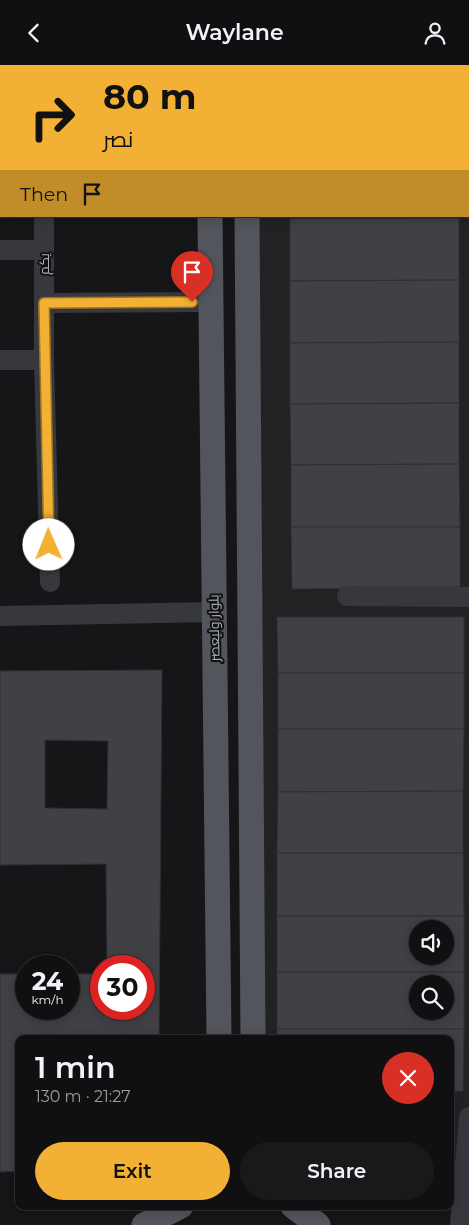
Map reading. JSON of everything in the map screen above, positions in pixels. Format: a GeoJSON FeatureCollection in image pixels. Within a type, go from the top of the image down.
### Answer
{"type":"FeatureCollection","features":[{"type":"Feature","properties":{"kind":"main road","name":"بلوار ولیعصر"},"geometry":{"type":"LineString","coordinates":[[210,217],[219,1027]]}},
{"type":"Feature","properties":{"kind":"main road"},"geometry":{"type":"LineString","coordinates":[[247,217],[253,1035]]}},
{"type":"Feature","properties":{"kind":"main road"},"geometry":{"type":"LineString","coordinates":[[219,1027],[226,1024],[234,1027],[243,1021],[253,1010]]}},
{"type":"Feature","properties":{"kind":"main road"},"geometry":{"type":"LineString","coordinates":[[144,1225],[173,1210]]}},
{"type":"Feature","properties":{"kind":"main road"},"geometry":{"type":"LineString","coordinates":[[298,1210],[318,1225]]}},
{"type":"Feature","properties":{"kind":"street","name":"یکم"},"geometry":{"type":"LineString","coordinates":[[44,217],[44,360],[50,582]]}},
{"type":"Feature","properties":{"kind":"street"},"geometry":{"type":"LineString","coordinates":[[0,250],[44,250]]}},
{"type":"Feature","properties":{"kind":"street"},"geometry":{"type":"LineString","coordinates":[[44,303],[211,302]]}},
{"type":"Feature","properties":{"kind":"street"},"geometry":{"type":"LineString","coordinates":[[0,360],[44,360]]}},
{"type":"Feature","properties":{"kind":"street"},"geometry":{"type":"LineString","coordinates":[[347,596],[469,597]]}},
{"type":"Feature","properties":{"kind":"street"},"geometry":{"type":"LineString","coordinates":[[0,616],[214,612]]}},
{"type":"Feature","properties":{"kind":"street"},"geometry":{"type":"LineString","coordinates":[[460,1225],[469,1117]]}},
{"type":"Feature","properties":{"kind":"shaded area"},"geometry":{"type":"Polygon","coordinates":[[[259,217],[469,217],[469,1184],[454,1184],[454,1035],[265,1035],[259,217]]]}},
{"type":"Feature","properties":{"kind":"building"},"geometry":{"type":"Polygon","coordinates":[[[290,217],[459,217],[459,218],[290,219],[290,217]]]}},
{"type":"Feature","properties":{"kind":"building"},"geometry":{"type":"Polygon","coordinates":[[[459,218],[459,280],[290,281],[290,219],[459,218]]]}},
{"type":"Feature","properties":{"kind":"building"},"geometry":{"type":"Polygon","coordinates":[[[459,280],[459,342],[290,343],[290,281],[459,280]]]}},
{"type":"Feature","properties":{"kind":"building"},"geometry":{"type":"Polygon","coordinates":[[[459,342],[459,403],[290,404],[290,343],[459,342]]]}},
{"type":"Feature","properties":{"kind":"building"},"geometry":{"type":"Polygon","coordinates":[[[459,403],[459,464],[291,465],[290,404],[459,403]]]}},
{"type":"Feature","properties":{"kind":"building"},"geometry":{"type":"Polygon","coordinates":[[[459,464],[460,527],[291,527],[291,465],[459,464]]]}},
{"type":"Feature","properties":{"kind":"building"},"geometry":{"type":"Polygon","coordinates":[[[291,527],[460,527],[460,587],[292,589],[291,527]]]}},
{"type":"Feature","properties":{"kind":"building"},"geometry":{"type":"Polygon","coordinates":[[[277,617],[464,617],[464,673],[278,673],[277,617]]]}},
{"type":"Feature","properties":{"kind":"building"},"geometry":{"type":"Polygon","coordinates":[[[162,670],[159,1035],[15,1035],[15,1171],[0,1172],[0,974],[15,974],[15,1020],[80,1020],[80,974],[90,974],[90,1020],[155,1020],[155,955],[107,955],[106,864],[0,865],[0,671],[162,670]],[[45,740],[45,808],[107,809],[108,741],[45,740]]]}},
{"type":"Feature","properties":{"kind":"building"},"geometry":{"type":"Polygon","coordinates":[[[278,673],[464,673],[464,729],[278,729],[278,673]]]}},
{"type":"Feature","properties":{"kind":"building"},"geometry":{"type":"Polygon","coordinates":[[[278,729],[464,729],[463,791],[278,792],[278,729]]]}},
{"type":"Feature","properties":{"kind":"building"},"geometry":{"type":"Polygon","coordinates":[[[463,791],[463,853],[277,853],[278,792],[463,791]]]}},
{"type":"Feature","properties":{"kind":"building"},"geometry":{"type":"Polygon","coordinates":[[[277,853],[463,853],[464,916],[277,916],[277,853]]]}},
{"type":"Feature","properties":{"kind":"building"},"geometry":{"type":"Polygon","coordinates":[[[277,916],[464,916],[464,972],[277,972],[277,916]]]}},
{"type":"Feature","properties":{"kind":"building"},"geometry":{"type":"Polygon","coordinates":[[[277,972],[464,972],[464,1029],[277,1029],[277,972]]]}},
{"type":"Feature","properties":{"kind":"building"},"geometry":{"type":"Polygon","coordinates":[[[277,1029],[464,1029],[463,1091],[454,1091],[454,1035],[277,1035],[277,1029]]]}},
{"type":"Feature","properties":{"kind":"route"},"geometry":{"type":"LineString","coordinates":[[49,545],[44,303],[192,302]]}}]}
